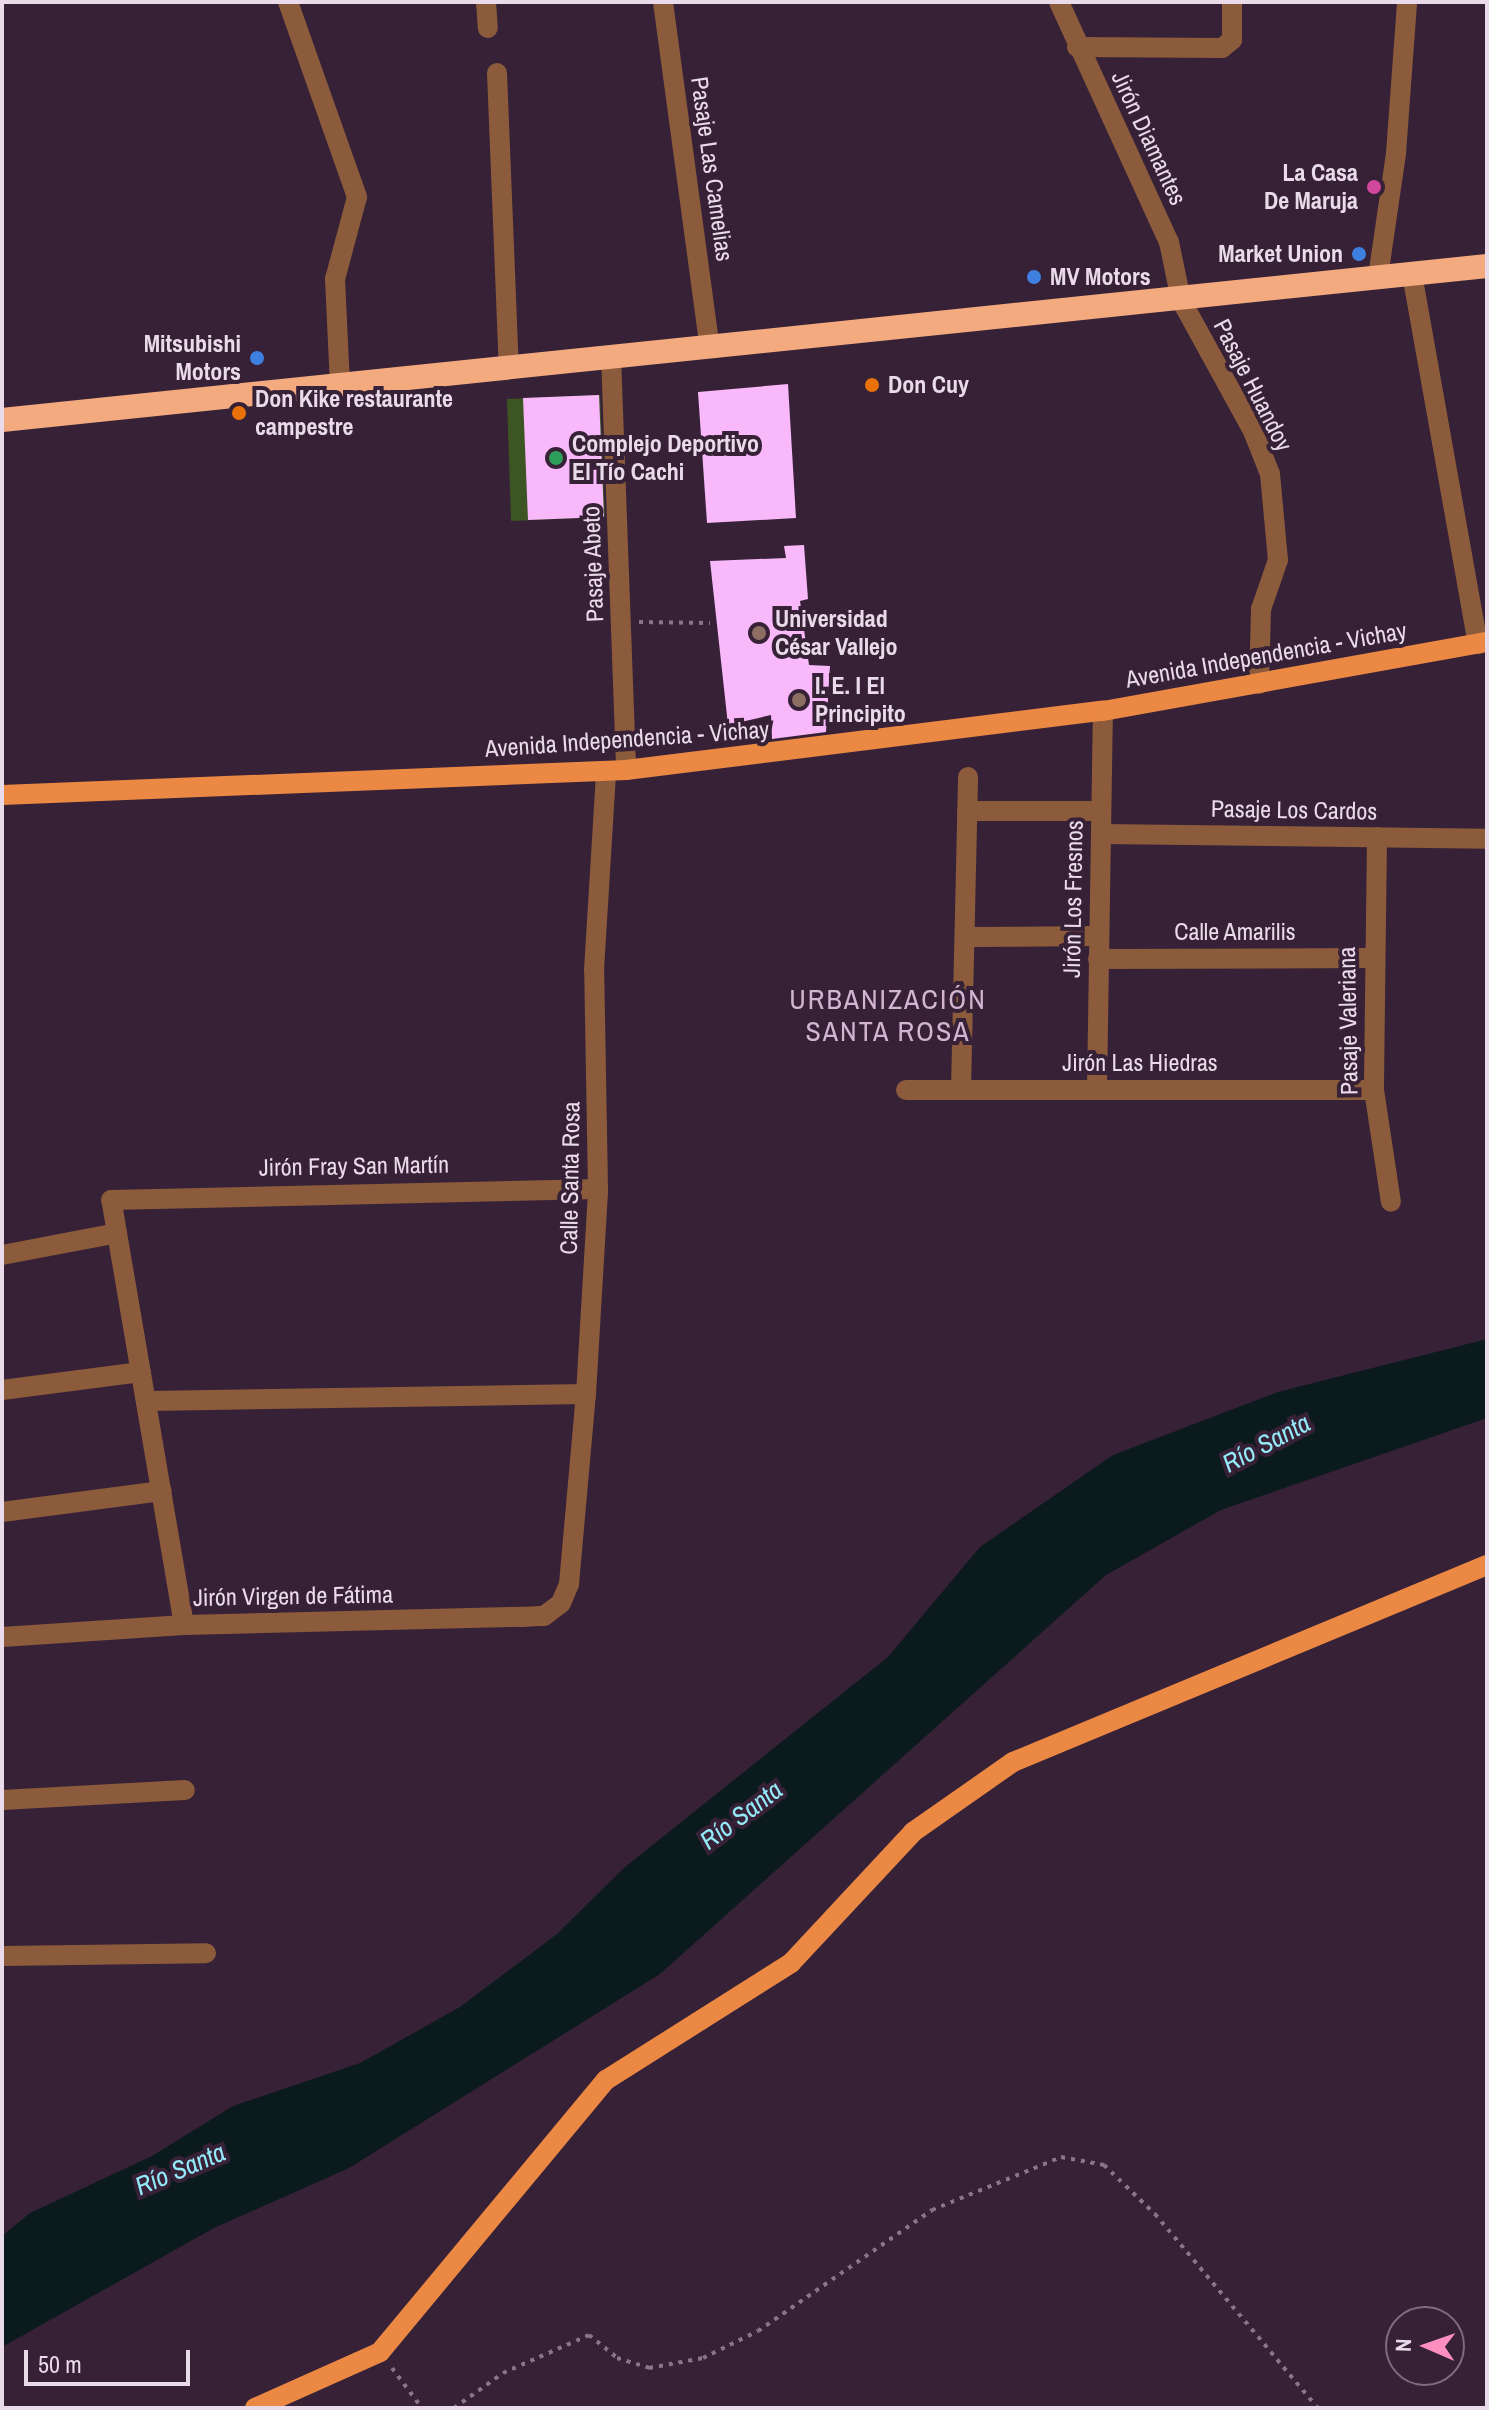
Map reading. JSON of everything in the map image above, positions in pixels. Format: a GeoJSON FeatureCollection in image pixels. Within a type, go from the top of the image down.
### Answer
{"type":"FeatureCollection","features":[{"type":"Feature","properties":{"kind":"highway"},"geometry":{"type":"LineString","coordinates":[[2,420],[709,343],[1181,300],[1487,266]]}},
{"type":"Feature","properties":{"kind":"main road","name":"Avenida Independencia - Vichay"},"geometry":{"type":"LineString","coordinates":[[2,795],[616,771],[1103,711],[1482,643]]}},
{"type":"Feature","properties":{"kind":"main road"},"geometry":{"type":"LineString","coordinates":[[255,2408],[380,2352],[606,2080],[791,1963],[913,1832],[1000,1770],[1487,1565]]}},
{"type":"Feature","properties":{"kind":"street"},"geometry":{"type":"LineString","coordinates":[[288,2],[357,197],[335,279],[340,385]]}},
{"type":"Feature","properties":{"kind":"street"},"geometry":{"type":"LineString","coordinates":[[486,2],[488,28]]}},
{"type":"Feature","properties":{"kind":"street","name":"Pasaje Las Camelias"},"geometry":{"type":"LineString","coordinates":[[663,2],[709,343]]}},
{"type":"Feature","properties":{"kind":"street","name":"Jirón Diamantes"},"geometry":{"type":"LineString","coordinates":[[1059,2],[1169,242],[1181,300]]}},
{"type":"Feature","properties":{"kind":"street"},"geometry":{"type":"LineString","coordinates":[[1077,47],[1222,48],[1232,40],[1232,2]]}},
{"type":"Feature","properties":{"kind":"street"},"geometry":{"type":"LineString","coordinates":[[1378,277],[1396,153],[1407,2]]}},
{"type":"Feature","properties":{"kind":"street"},"geometry":{"type":"LineString","coordinates":[[497,73],[509,367]]}},
{"type":"Feature","properties":{"kind":"street"},"geometry":{"type":"LineString","coordinates":[[1412,274],[1482,643]]}},
{"type":"Feature","properties":{"kind":"street","name":"Pasaje Huandoy"},"geometry":{"type":"LineString","coordinates":[[1181,300],[1253,431],[1274,493],[1278,560],[1261,609],[1259,684]]}},
{"type":"Feature","properties":{"kind":"street","name":"Pasaje Abeto"},"geometry":{"type":"LineString","coordinates":[[611,356],[621,621],[616,771]]}},
{"type":"Feature","properties":{"kind":"street","name":"Jirón Los Fresnos"},"geometry":{"type":"LineString","coordinates":[[1097,1088],[1103,711]]}},
{"type":"Feature","properties":{"kind":"street","name":"Calle Santa Rosa"},"geometry":{"type":"LineString","coordinates":[[569,1584],[586,1394],[598,1189],[594,970],[616,771]]}},
{"type":"Feature","properties":{"kind":"street"},"geometry":{"type":"LineString","coordinates":[[961,1089],[968,777]]}},
{"type":"Feature","properties":{"kind":"street"},"geometry":{"type":"LineString","coordinates":[[967,811],[1101,811]]}},
{"type":"Feature","properties":{"kind":"street","name":"Pasaje Los Cardos"},"geometry":{"type":"LineString","coordinates":[[1101,834],[1487,839]]}},
{"type":"Feature","properties":{"kind":"street","name":"Pasaje Valeriana"},"geometry":{"type":"LineString","coordinates":[[1377,837],[1372,958],[1374,1090],[1391,1202]]}},
{"type":"Feature","properties":{"kind":"street"},"geometry":{"type":"LineString","coordinates":[[965,937],[1098,936]]}},
{"type":"Feature","properties":{"kind":"street","name":"Calle Amarilis"},"geometry":{"type":"LineString","coordinates":[[1098,959],[1372,958]]}},
{"type":"Feature","properties":{"kind":"street","name":"Jirón Las Hiedras"},"geometry":{"type":"LineString","coordinates":[[906,1090],[1374,1090]]}},
{"type":"Feature","properties":{"kind":"street","name":"Jirón Fray San Martín"},"geometry":{"type":"LineString","coordinates":[[117,1233],[111,1200],[598,1189]]}},
{"type":"Feature","properties":{"kind":"street"},"geometry":{"type":"LineString","coordinates":[[2,1255],[117,1233],[184,1625]]}},
{"type":"Feature","properties":{"kind":"street"},"geometry":{"type":"LineString","coordinates":[[2,1390],[141,1372]]}},
{"type":"Feature","properties":{"kind":"street"},"geometry":{"type":"LineString","coordinates":[[147,1401],[586,1394]]}},
{"type":"Feature","properties":{"kind":"street"},"geometry":{"type":"LineString","coordinates":[[2,1512],[162,1491]]}},
{"type":"Feature","properties":{"kind":"street","name":"Jirón Virgen de Fátima"},"geometry":{"type":"LineString","coordinates":[[2,1637],[184,1625],[544,1616],[561,1603],[569,1584]]}},
{"type":"Feature","properties":{"kind":"street"},"geometry":{"type":"LineString","coordinates":[[2,1800],[185,1790]]}},
{"type":"Feature","properties":{"kind":"street"},"geometry":{"type":"LineString","coordinates":[[2,1956],[206,1953]]}},
{"type":"Feature","properties":{"kind":"path"},"geometry":{"type":"LineString","coordinates":[[621,621],[710,623]]}},
{"type":"Feature","properties":{"kind":"path"},"geometry":{"type":"LineString","coordinates":[[454,2408],[503,2373],[589,2335],[617,2358],[649,2368],[703,2358],[758,2331],[932,2210],[1061,2157],[1104,2165],[1115,2175],[1318,2408]]}},
{"type":"Feature","properties":{"kind":"path"},"geometry":{"type":"LineString","coordinates":[[380,2352],[422,2408]]}},
{"type":"Feature","properties":{"kind":"green space","name":"Complejo Deportivo El Tío Cachi"},"geometry":{"type":"Polygon","coordinates":[[[600,395],[605,517],[511,521],[507,399],[600,395]]]}},
{"type":"Feature","properties":{"kind":"water","name":"Río Santa"},"geometry":{"type":"Polygon","coordinates":[[[1487,1339],[1487,1418],[1221,1510],[1106,1575],[660,1974],[349,2168],[214,2228],[2,2347],[2,2236],[30,2213],[152,2156],[233,2106],[360,2063],[460,2007],[557,1934],[625,1867],[888,1657],[980,1547],[1113,1455],[1278,1392],[1487,1339]]]}},
{"type":"Feature","properties":{"kind":"building"},"geometry":{"type":"Polygon","coordinates":[[[788,384],[796,518],[707,523],[698,392],[788,384]]]}},
{"type":"Feature","properties":{"kind":"building","name":"Complejo Deportivo El Tío Cachi"},"geometry":{"type":"Polygon","coordinates":[[[599,395],[604,517],[528,520],[523,398],[599,395]]]}},
{"type":"Feature","properties":{"kind":"building"},"geometry":{"type":"Polygon","coordinates":[[[804,545],[808,599],[800,601],[809,665],[830,666],[826,732],[772,739],[771,715],[728,725],[710,561],[786,558],[784,546],[804,545]]]}},
{"type":"Feature","properties":{"kind":"place","name":"La Casa De Maruja"},"geometry":{"type":"Point","coordinates":[1374,187]}},
{"type":"Feature","properties":{"kind":"place","name":"Market Union"},"geometry":{"type":"Point","coordinates":[1359,254]}},
{"type":"Feature","properties":{"kind":"place","name":"MV Motors"},"geometry":{"type":"Point","coordinates":[1034,277]}},
{"type":"Feature","properties":{"kind":"place","name":"Mitsubishi Motors"},"geometry":{"type":"Point","coordinates":[257,358]}},
{"type":"Feature","properties":{"kind":"place","name":"Don Cuy"},"geometry":{"type":"Point","coordinates":[872,385]}},
{"type":"Feature","properties":{"kind":"place","name":"Don Kike restaurante campestre"},"geometry":{"type":"Point","coordinates":[239,413]}},
{"type":"Feature","properties":{"kind":"place","name":"Complejo Deportivo El Tío Cachi"},"geometry":{"type":"Point","coordinates":[556,458]}},
{"type":"Feature","properties":{"kind":"place","name":"Universidad César Vallejo"},"geometry":{"type":"Point","coordinates":[759,633]}},
{"type":"Feature","properties":{"kind":"place","name":"I. E. I El Principito"},"geometry":{"type":"Point","coordinates":[799,700]}},
{"type":"Feature","properties":{"kind":"district","name":"URBANIZACIÓN SANTA ROSA"},"geometry":{"type":"Point","coordinates":[888,1015]}}]}
